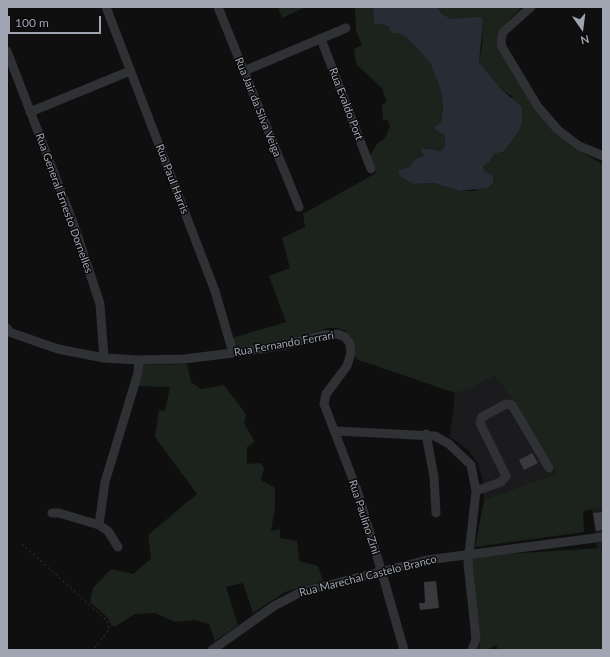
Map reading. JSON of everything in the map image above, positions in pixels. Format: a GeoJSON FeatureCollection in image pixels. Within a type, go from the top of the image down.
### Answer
{"type":"FeatureCollection","features":[{"type":"Feature","properties":{"kind":"street","name":"Rua Paul Harris"},"geometry":{"type":"LineString","coordinates":[[106,7],[215,291],[233,353]]}},
{"type":"Feature","properties":{"kind":"street","name":"Rua Jair da Silva Veiga"},"geometry":{"type":"LineString","coordinates":[[218,7],[299,207]]}},
{"type":"Feature","properties":{"kind":"street"},"geometry":{"type":"LineString","coordinates":[[531,7],[503,32],[501,39],[502,47],[538,108],[558,130],[579,146],[603,156]]}},
{"type":"Feature","properties":{"kind":"street"},"geometry":{"type":"LineString","coordinates":[[244,71],[346,28]]}},
{"type":"Feature","properties":{"kind":"street","name":"Rua Evaldo Port"},"geometry":{"type":"LineString","coordinates":[[321,39],[371,169]]}},
{"type":"Feature","properties":{"kind":"street","name":"Rua General Ernesto Dornelles"},"geometry":{"type":"LineString","coordinates":[[7,51],[74,225],[100,304],[104,358]]}},
{"type":"Feature","properties":{"kind":"street"},"geometry":{"type":"LineString","coordinates":[[30,112],[130,71]]}},
{"type":"Feature","properties":{"kind":"street","name":"Rua Fernando Ferrari"},"geometry":{"type":"LineString","coordinates":[[8,331],[58,349],[104,358],[139,360],[184,359],[233,353],[285,345],[323,335],[338,334],[345,337],[350,344],[351,353],[347,366],[326,394],[324,404],[327,415],[336,431]]}},
{"type":"Feature","properties":{"kind":"street"},"geometry":{"type":"LineString","coordinates":[[99,525],[105,482],[138,373],[139,360]]}},
{"type":"Feature","properties":{"kind":"street"},"geometry":{"type":"LineString","coordinates":[[476,491],[501,482],[506,476],[480,423],[482,417],[506,404],[512,405],[548,468]]}},
{"type":"Feature","properties":{"kind":"street"},"geometry":{"type":"LineString","coordinates":[[336,431],[426,434],[444,440],[471,465],[474,474],[476,491],[468,563],[476,639],[472,650]]}},
{"type":"Feature","properties":{"kind":"street","name":"Rua Paulino Zini"},"geometry":{"type":"LineString","coordinates":[[336,431],[382,573],[404,650]]}},
{"type":"Feature","properties":{"kind":"street"},"geometry":{"type":"LineString","coordinates":[[426,434],[434,477],[436,513]]}},
{"type":"Feature","properties":{"kind":"street"},"geometry":{"type":"LineString","coordinates":[[52,513],[59,513],[99,525],[108,531],[118,547]]}},
{"type":"Feature","properties":{"kind":"street","name":"Rua Marechal Castelo Branco"},"geometry":{"type":"LineString","coordinates":[[212,650],[289,597],[301,592],[382,573],[427,560],[469,553],[599,537]]}},
{"type":"Feature","properties":{"kind":"path"},"geometry":{"type":"LineString","coordinates":[[22,544],[105,619],[109,625],[108,631],[93,650]]}},
{"type":"Feature","properties":{"kind":"shaded area"},"geometry":{"type":"Polygon","coordinates":[[[278,7],[306,7],[282,18],[278,7]]]}},
{"type":"Feature","properties":{"kind":"shaded area"},"geometry":{"type":"Polygon","coordinates":[[[355,7],[373,7],[374,24],[383,24],[406,37],[430,63],[441,91],[443,108],[441,122],[433,128],[445,136],[445,146],[441,151],[422,148],[424,156],[415,159],[409,167],[399,170],[413,184],[434,183],[460,191],[476,191],[485,172],[483,166],[485,163],[490,161],[494,154],[503,152],[518,133],[512,96],[502,90],[479,62],[482,46],[483,21],[452,19],[442,14],[437,7],[522,7],[499,30],[496,38],[498,48],[535,111],[556,134],[575,149],[603,164],[603,507],[583,511],[584,532],[475,547],[484,500],[557,473],[522,413],[495,376],[469,389],[455,393],[356,359],[354,343],[346,331],[338,328],[328,328],[301,337],[235,350],[232,338],[286,322],[269,276],[290,268],[282,238],[305,227],[303,214],[376,173],[370,155],[377,144],[385,138],[390,126],[387,119],[383,121],[382,105],[387,102],[382,88],[356,64],[354,49],[362,45],[356,31],[355,7]]]}},
{"type":"Feature","properties":{"kind":"shaded area"},"geometry":{"type":"Polygon","coordinates":[[[373,7],[437,7],[442,14],[452,19],[480,17],[483,21],[479,62],[502,90],[522,107],[522,122],[518,133],[503,152],[494,154],[490,161],[483,166],[485,172],[493,176],[493,183],[487,188],[460,191],[434,183],[413,184],[399,175],[399,170],[409,167],[415,159],[424,156],[421,150],[422,148],[441,151],[445,146],[445,136],[433,128],[441,122],[443,108],[441,91],[430,63],[406,37],[398,33],[392,33],[389,27],[383,24],[374,24],[373,7]]]}},
{"type":"Feature","properties":{"kind":"shaded area"},"geometry":{"type":"Polygon","coordinates":[[[187,364],[191,382],[201,389],[224,385],[246,414],[244,423],[255,442],[247,447],[247,464],[261,463],[264,469],[261,480],[275,488],[275,507],[271,531],[280,529],[280,538],[297,541],[299,561],[318,566],[323,581],[285,592],[253,613],[243,583],[226,587],[238,625],[215,641],[209,624],[195,620],[175,622],[155,613],[135,614],[116,626],[112,626],[107,617],[90,602],[93,588],[111,569],[133,574],[151,559],[148,535],[197,494],[155,437],[159,410],[165,411],[170,387],[137,386],[142,365],[187,364]]]}},
{"type":"Feature","properties":{"kind":"shaded area"},"geometry":{"type":"Polygon","coordinates":[[[495,376],[523,414],[557,473],[484,500],[484,484],[477,462],[468,450],[450,437],[455,393],[469,389],[495,376]]]}},
{"type":"Feature","properties":{"kind":"shaded area"},"geometry":{"type":"Polygon","coordinates":[[[603,507],[603,565],[601,548],[597,549],[592,509],[603,507]]]}},
{"type":"Feature","properties":{"kind":"shaded area"},"geometry":{"type":"Polygon","coordinates":[[[601,548],[603,565],[603,650],[498,650],[496,645],[487,650],[479,650],[480,641],[472,562],[474,556],[601,548]]]}},
{"type":"Feature","properties":{"kind":"building"},"geometry":{"type":"Polygon","coordinates":[[[532,453],[538,463],[524,470],[519,460],[532,453]]]}},
{"type":"Feature","properties":{"kind":"building"},"geometry":{"type":"Polygon","coordinates":[[[603,512],[603,530],[596,531],[593,513],[603,512]]]}},
{"type":"Feature","properties":{"kind":"building"},"geometry":{"type":"Polygon","coordinates":[[[436,581],[439,608],[420,610],[419,603],[425,603],[424,582],[436,581]]]}}]}
